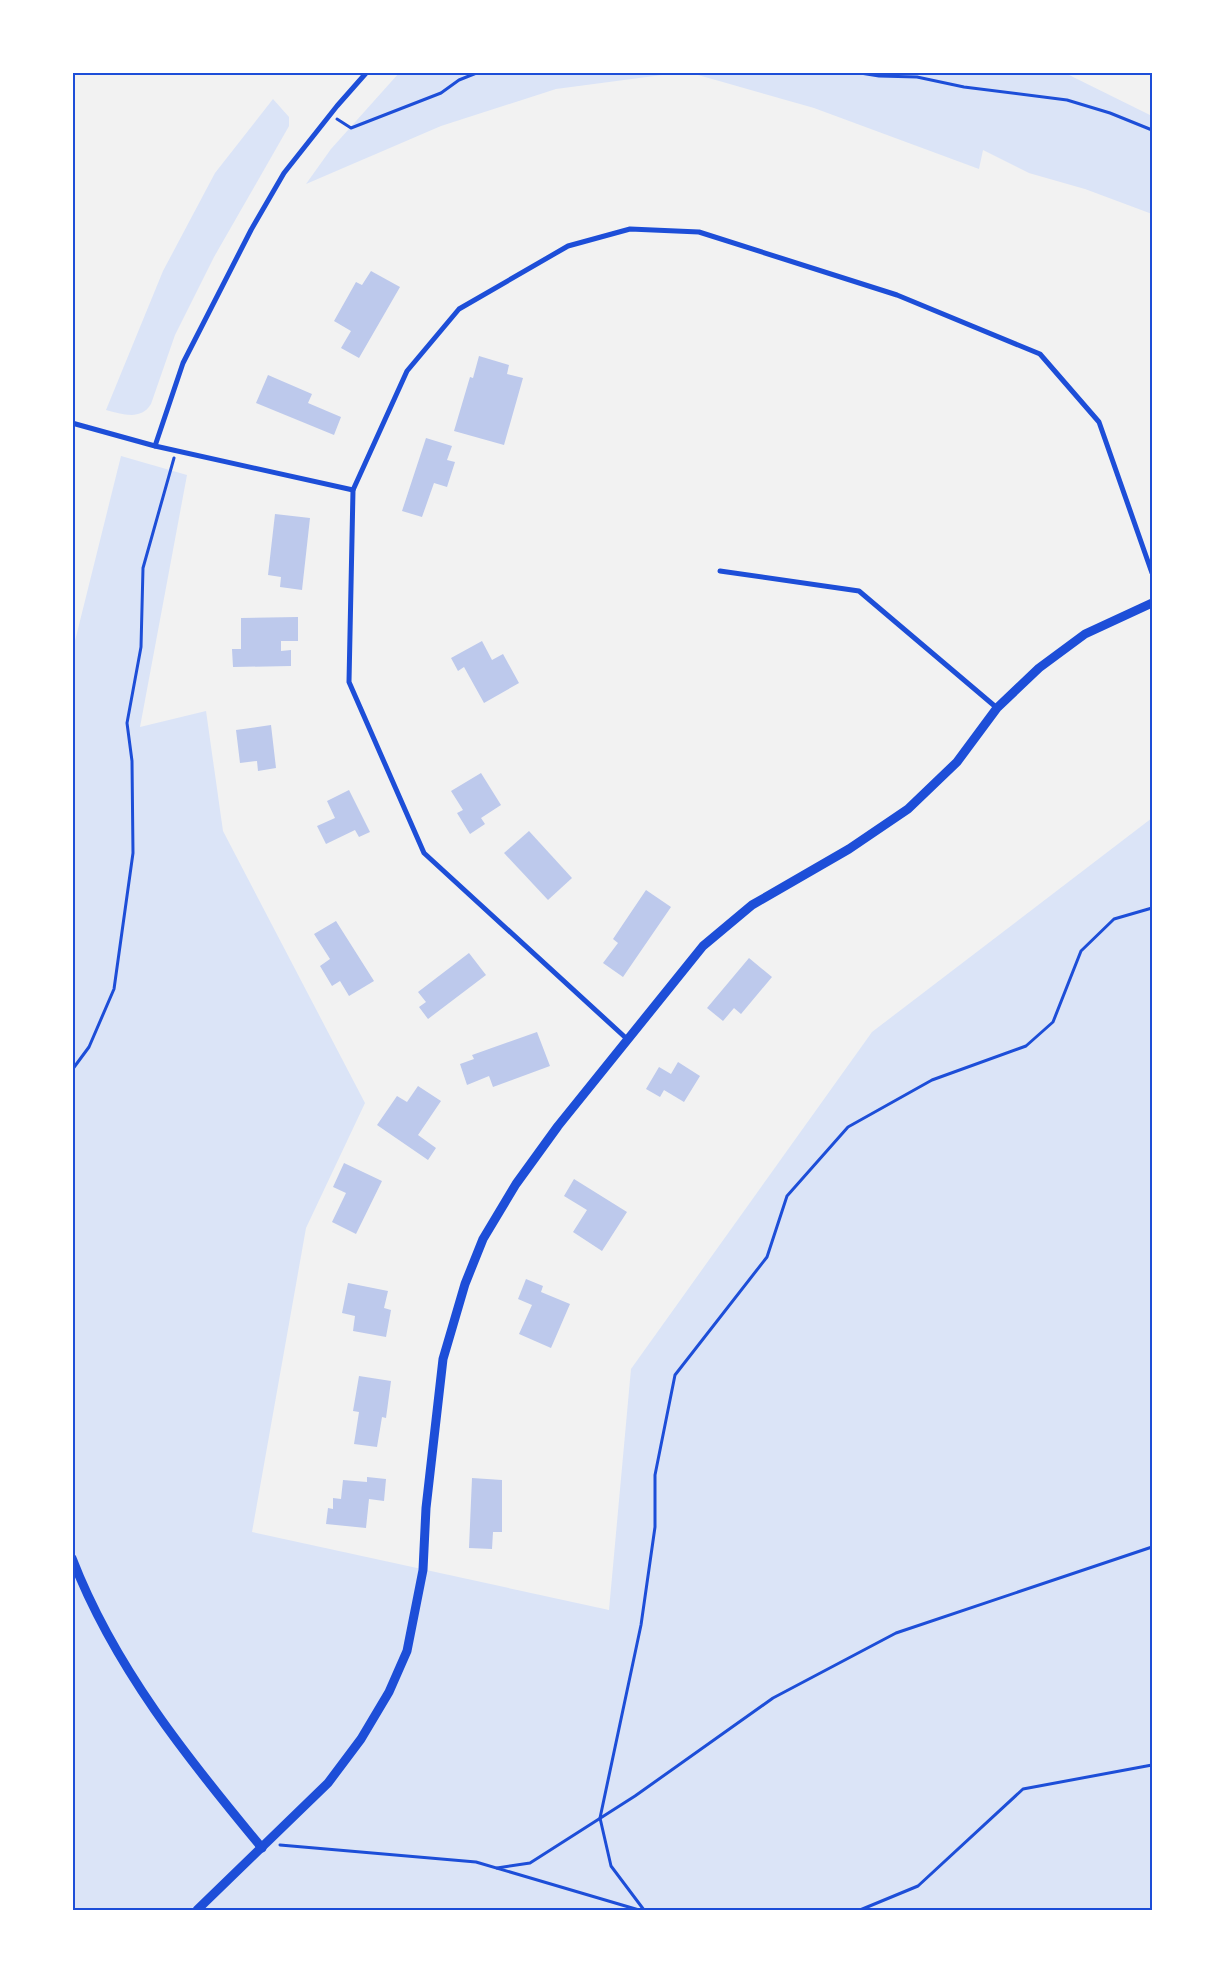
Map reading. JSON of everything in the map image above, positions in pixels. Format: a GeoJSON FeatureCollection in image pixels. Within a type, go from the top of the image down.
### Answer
{"type":"FeatureCollection","features":[{"type":"Feature","properties":{"kind":"street"},"geometry":{"type":"LineString","coordinates":[[155,446],[183,363],[250,230],[284,172],[330,114],[367,72]]}},
{"type":"Feature","properties":{"kind":"street"},"geometry":{"type":"LineString","coordinates":[[627,1039],[424,853],[349,682],[353,490],[407,371],[459,309],[568,246],[630,229],[699,232],[897,295],[1040,354],[1099,422],[1152,572]]}},
{"type":"Feature","properties":{"kind":"street"},"geometry":{"type":"LineString","coordinates":[[72,422],[155,446],[353,490]]}},
{"type":"Feature","properties":{"kind":"street"},"geometry":{"type":"LineString","coordinates":[[720,571],[859,591],[997,708]]}},
{"type":"Feature","properties":{"kind":"street"},"geometry":{"type":"LineString","coordinates":[[198,1910],[328,1782],[361,1739],[389,1692],[407,1651],[423,1570],[426,1508],[443,1359],[465,1284],[483,1239],[516,1184],[558,1126],[703,946],[752,905],[849,849],[908,809],[957,762],[997,708],[1039,668],[1085,634],[1152,604]]}},
{"type":"Feature","properties":{"kind":"street"},"geometry":{"type":"LineString","coordinates":[[72,1558],[107,1632],[143,1695],[199,1772],[264,1846]]}},
{"type":"Feature","properties":{"kind":"path"},"geometry":{"type":"LineString","coordinates":[[330,114],[351,128],[440,93],[459,80],[479,72]]}},
{"type":"Feature","properties":{"kind":"path"},"geometry":{"type":"LineString","coordinates":[[854,72],[879,76],[917,77],[964,87],[1067,100],[1152,130]]}},
{"type":"Feature","properties":{"kind":"path"},"geometry":{"type":"LineString","coordinates":[[72,1070],[89,1046],[114,989],[133,853],[132,761],[127,723],[141,647],[143,568],[176,451]]}},
{"type":"Feature","properties":{"kind":"path"},"geometry":{"type":"LineString","coordinates":[[644,1910],[611,1866],[600,1818],[641,1625],[655,1527],[655,1475],[675,1375],[767,1256],[787,1196],[848,1127],[932,1080],[1026,1046],[1052,1022],[1082,951],[1114,919],[1152,908]]}},
{"type":"Feature","properties":{"kind":"path"},"geometry":{"type":"LineString","coordinates":[[497,1868],[530,1863],[635,1796],[773,1698],[896,1633],[1152,1547]]}},
{"type":"Feature","properties":{"kind":"path"},"geometry":{"type":"LineString","coordinates":[[860,1910],[918,1886],[1023,1789],[1152,1765]]}},
{"type":"Feature","properties":{"kind":"path"},"geometry":{"type":"LineString","coordinates":[[264,1846],[476,1862],[639,1910]]}},
{"type":"Feature","properties":{"kind":"shaded area"},"geometry":{"type":"Polygon","coordinates":[[[399,73],[677,73],[556,89],[441,126],[306,184],[331,149],[399,73]]]}},
{"type":"Feature","properties":{"kind":"shaded area"},"geometry":{"type":"Polygon","coordinates":[[[691,73],[1065,73],[1152,116],[1152,214],[1085,189],[1029,173],[983,150],[979,169],[814,108],[691,73]]]}},
{"type":"Feature","properties":{"kind":"shaded area"},"geometry":{"type":"Polygon","coordinates":[[[273,99],[289,117],[289,126],[214,257],[175,335],[151,404],[142,413],[131,415],[106,410],[163,271],[215,173],[273,99]]]}},
{"type":"Feature","properties":{"kind":"shaded area"},"geometry":{"type":"Polygon","coordinates":[[[121,456],[187,475],[140,727],[206,711],[223,831],[365,1103],[306,1228],[252,1532],[609,1610],[631,1369],[872,1032],[1152,818],[1152,1910],[73,1910],[72,653],[121,456]]]}},
{"type":"Feature","properties":{"kind":"building"},"geometry":{"type":"Polygon","coordinates":[[[371,271],[400,287],[359,358],[341,348],[351,331],[334,321],[356,282],[362,285],[371,271]]]}},
{"type":"Feature","properties":{"kind":"building"},"geometry":{"type":"Polygon","coordinates":[[[479,356],[509,365],[507,374],[523,378],[504,445],[454,431],[470,377],[473,378],[479,356]]]}},
{"type":"Feature","properties":{"kind":"building"},"geometry":{"type":"Polygon","coordinates":[[[268,375],[312,394],[308,403],[341,417],[334,435],[256,403],[268,375]]]}},
{"type":"Feature","properties":{"kind":"building"},"geometry":{"type":"Polygon","coordinates":[[[426,438],[452,446],[447,460],[455,462],[447,487],[434,483],[422,517],[402,511],[426,438]]]}},
{"type":"Feature","properties":{"kind":"building"},"geometry":{"type":"Polygon","coordinates":[[[275,514],[310,518],[302,590],[280,587],[281,577],[268,575],[275,514]]]}},
{"type":"Feature","properties":{"kind":"building"},"geometry":{"type":"Polygon","coordinates":[[[298,617],[298,641],[281,641],[281,651],[291,650],[291,666],[233,667],[232,649],[241,649],[241,618],[298,617]]]}},
{"type":"Feature","properties":{"kind":"building"},"geometry":{"type":"Polygon","coordinates":[[[482,641],[492,660],[503,654],[519,683],[484,703],[464,667],[458,671],[451,658],[482,641]]]}},
{"type":"Feature","properties":{"kind":"building"},"geometry":{"type":"Polygon","coordinates":[[[271,725],[276,768],[258,771],[257,761],[240,763],[236,730],[271,725]]]}},
{"type":"Feature","properties":{"kind":"building"},"geometry":{"type":"Polygon","coordinates":[[[481,773],[501,805],[481,818],[485,824],[470,834],[457,813],[463,810],[451,791],[481,773]]]}},
{"type":"Feature","properties":{"kind":"building"},"geometry":{"type":"Polygon","coordinates":[[[349,790],[370,832],[359,837],[355,830],[326,844],[317,826],[335,818],[327,801],[349,790]]]}},
{"type":"Feature","properties":{"kind":"building"},"geometry":{"type":"Polygon","coordinates":[[[529,831],[572,878],[548,900],[504,853],[529,831]]]}},
{"type":"Feature","properties":{"kind":"building"},"geometry":{"type":"Polygon","coordinates":[[[646,890],[671,907],[623,977],[603,963],[618,943],[613,939],[646,890]]]}},
{"type":"Feature","properties":{"kind":"building"},"geometry":{"type":"Polygon","coordinates":[[[336,921],[374,981],[349,996],[340,981],[332,986],[320,966],[330,959],[314,934],[336,921]]]}},
{"type":"Feature","properties":{"kind":"building"},"geometry":{"type":"Polygon","coordinates":[[[469,953],[486,975],[428,1019],[419,1007],[426,1002],[418,992],[469,953]]]}},
{"type":"Feature","properties":{"kind":"building"},"geometry":{"type":"Polygon","coordinates":[[[749,958],[772,977],[741,1014],[734,1008],[723,1021],[707,1008],[749,958]]]}},
{"type":"Feature","properties":{"kind":"building"},"geometry":{"type":"Polygon","coordinates":[[[537,1032],[550,1066],[493,1087],[489,1076],[467,1085],[460,1064],[474,1059],[472,1055],[537,1032]]]}},
{"type":"Feature","properties":{"kind":"building"},"geometry":{"type":"Polygon","coordinates":[[[678,1062],[700,1076],[684,1102],[664,1090],[660,1097],[646,1089],[659,1067],[671,1074],[678,1062]]]}},
{"type":"Feature","properties":{"kind":"building"},"geometry":{"type":"Polygon","coordinates":[[[418,1086],[441,1101],[418,1135],[436,1148],[428,1160],[377,1125],[397,1096],[407,1102],[418,1086]]]}},
{"type":"Feature","properties":{"kind":"building"},"geometry":{"type":"Polygon","coordinates":[[[344,1163],[382,1181],[356,1234],[332,1222],[346,1193],[333,1187],[344,1163]]]}},
{"type":"Feature","properties":{"kind":"building"},"geometry":{"type":"Polygon","coordinates":[[[574,1179],[627,1212],[602,1251],[573,1232],[587,1210],[564,1196],[574,1179]]]}},
{"type":"Feature","properties":{"kind":"building"},"geometry":{"type":"Polygon","coordinates":[[[526,1279],[543,1286],[541,1292],[570,1304],[551,1348],[519,1334],[532,1305],[518,1299],[526,1279]]]}},
{"type":"Feature","properties":{"kind":"building"},"geometry":{"type":"Polygon","coordinates":[[[348,1283],[388,1291],[384,1308],[391,1310],[386,1337],[353,1331],[355,1316],[342,1313],[348,1283]]]}},
{"type":"Feature","properties":{"kind":"building"},"geometry":{"type":"Polygon","coordinates":[[[359,1376],[391,1381],[386,1418],[382,1417],[377,1447],[354,1444],[359,1412],[353,1411],[359,1376]]]}},
{"type":"Feature","properties":{"kind":"building"},"geometry":{"type":"Polygon","coordinates":[[[367,1477],[386,1479],[384,1501],[369,1499],[366,1528],[326,1524],[328,1508],[333,1509],[333,1498],[341,1499],[343,1480],[367,1482],[367,1477]]]}},
{"type":"Feature","properties":{"kind":"building"},"geometry":{"type":"Polygon","coordinates":[[[472,1478],[502,1480],[502,1532],[493,1532],[492,1549],[469,1548],[472,1478]]]}}]}
